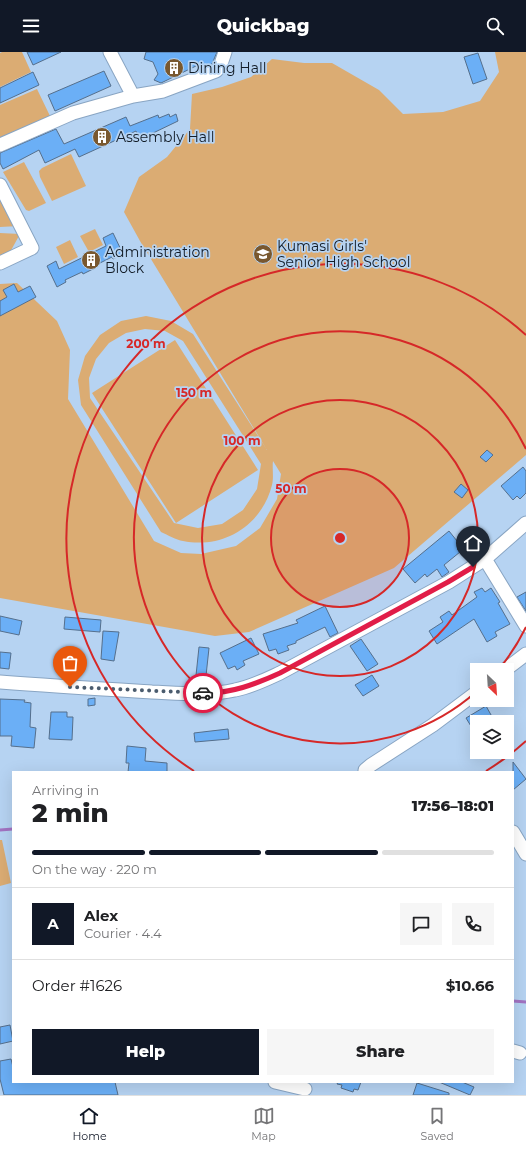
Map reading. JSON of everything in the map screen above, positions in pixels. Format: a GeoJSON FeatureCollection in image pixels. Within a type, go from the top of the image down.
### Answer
{"type":"FeatureCollection","features":[{"type":"Feature","properties":{"kind":"street"},"geometry":{"type":"LineString","coordinates":[[110,52],[132,96]]}},
{"type":"Feature","properties":{"kind":"street"},"geometry":{"type":"LineString","coordinates":[[0,145],[73,113],[132,96],[163,91],[216,71],[220,67],[225,52]]}},
{"type":"Feature","properties":{"kind":"street"},"geometry":{"type":"LineString","coordinates":[[0,185],[32,248],[0,263]]}},
{"type":"Feature","properties":{"kind":"street"},"geometry":{"type":"LineString","coordinates":[[0,682],[108,690],[207,694],[234,690],[258,683],[280,673],[448,582],[485,559],[526,523]]}},
{"type":"Feature","properties":{"kind":"street"},"geometry":{"type":"LineString","coordinates":[[485,559],[526,626]]}},
{"type":"Feature","properties":{"kind":"street"},"geometry":{"type":"LineString","coordinates":[[514,663],[526,654]]}},
{"type":"Feature","properties":{"kind":"street"},"geometry":{"type":"LineString","coordinates":[[365,771],[433,726],[470,697]]}},
{"type":"Feature","properties":{"kind":"street"},"geometry":{"type":"LineString","coordinates":[[514,834],[526,854]]}},
{"type":"Feature","properties":{"kind":"street"},"geometry":{"type":"LineString","coordinates":[[279,1083],[305,1089]]}},
{"type":"Feature","properties":{"kind":"shaded area"},"geometry":{"type":"Polygon","coordinates":[[[22,52],[31,72],[0,87],[0,53],[22,52]]]}},
{"type":"Feature","properties":{"kind":"shaded area","name":"Kumasi Girls' Senior High School"},"geometry":{"type":"Polygon","coordinates":[[[495,52],[526,52],[526,455],[394,568],[249,632],[215,636],[0,598],[0,284],[17,283],[57,321],[70,350],[68,399],[154,541],[181,553],[201,554],[236,546],[260,528],[277,499],[281,474],[273,461],[273,482],[267,499],[260,512],[239,531],[227,537],[198,543],[175,539],[161,532],[81,405],[78,380],[85,356],[100,335],[121,321],[146,316],[171,321],[193,334],[267,450],[140,241],[124,212],[139,177],[167,157],[190,129],[192,94],[222,87],[251,77],[272,59],[304,63],[332,63],[379,90],[403,114],[443,112],[480,101],[499,72],[495,52]],[[145,329],[126,333],[109,343],[96,359],[89,378],[90,398],[174,523],[198,528],[222,524],[243,510],[257,489],[261,464],[183,341],[165,331],[145,329]]]}},
{"type":"Feature","properties":{"kind":"shaded area"},"geometry":{"type":"Polygon","coordinates":[[[37,89],[50,116],[0,139],[0,105],[37,89]]]}},
{"type":"Feature","properties":{"kind":"shaded area"},"geometry":{"type":"Polygon","coordinates":[[[71,154],[86,186],[52,201],[40,177],[39,171],[42,168],[71,154]]]}},
{"type":"Feature","properties":{"kind":"shaded area"},"geometry":{"type":"Polygon","coordinates":[[[24,162],[46,203],[29,211],[26,210],[3,172],[24,162]]]}},
{"type":"Feature","properties":{"kind":"shaded area"},"geometry":{"type":"Polygon","coordinates":[[[0,190],[19,226],[0,227],[0,190]]]}},
{"type":"Feature","properties":{"kind":"shaded area"},"geometry":{"type":"Polygon","coordinates":[[[95,229],[103,245],[89,252],[80,236],[95,229]]]}},
{"type":"Feature","properties":{"kind":"shaded area"},"geometry":{"type":"Polygon","coordinates":[[[0,233],[20,234],[9,254],[0,258],[0,233]]]}},
{"type":"Feature","properties":{"kind":"shaded area"},"geometry":{"type":"Polygon","coordinates":[[[70,240],[78,257],[64,264],[56,247],[70,240]]]}},
{"type":"Feature","properties":{"kind":"shaded area"},"geometry":{"type":"Polygon","coordinates":[[[175,340],[258,470],[176,523],[92,393],[175,340]]]}},
{"type":"Feature","properties":{"kind":"shaded area"},"geometry":{"type":"Polygon","coordinates":[[[0,840],[2,840],[11,883],[0,886],[0,840]]]}},
{"type":"Feature","properties":{"kind":"building"},"geometry":{"type":"Polygon","coordinates":[[[27,52],[61,52],[33,65],[27,52]]]}},
{"type":"Feature","properties":{"kind":"building","name":"Dining Hall"},"geometry":{"type":"Polygon","coordinates":[[[146,52],[217,52],[212,64],[204,67],[198,65],[161,83],[154,80],[158,74],[153,62],[144,59],[146,52]]]}},
{"type":"Feature","properties":{"kind":"building"},"geometry":{"type":"Polygon","coordinates":[[[478,53],[487,79],[473,84],[464,57],[478,53]]]}},
{"type":"Feature","properties":{"kind":"building"},"geometry":{"type":"Polygon","coordinates":[[[104,71],[111,86],[55,111],[48,95],[104,71]]]}},
{"type":"Feature","properties":{"kind":"building"},"geometry":{"type":"Polygon","coordinates":[[[33,72],[39,85],[0,103],[0,88],[33,72]]]}},
{"type":"Feature","properties":{"kind":"building"},"geometry":{"type":"Polygon","coordinates":[[[169,114],[170,117],[176,114],[178,121],[151,134],[152,137],[140,142],[136,131],[79,157],[75,149],[45,163],[39,150],[3,169],[0,163],[0,153],[56,129],[64,144],[126,117],[130,126],[158,115],[159,118],[169,114]]]}},
{"type":"Feature","properties":{"kind":"building","name":"Administration Block"},"geometry":{"type":"Polygon","coordinates":[[[113,233],[123,254],[113,259],[112,257],[94,266],[95,268],[83,274],[82,272],[65,280],[66,282],[57,287],[47,266],[56,261],[59,269],[106,246],[103,238],[113,233]]]}},
{"type":"Feature","properties":{"kind":"building"},"geometry":{"type":"Polygon","coordinates":[[[14,284],[18,292],[30,286],[36,297],[0,316],[0,301],[7,297],[3,290],[14,284]]]}},
{"type":"Feature","properties":{"kind":"building"},"geometry":{"type":"Polygon","coordinates":[[[487,450],[493,455],[486,462],[480,457],[487,450]]]}},
{"type":"Feature","properties":{"kind":"building"},"geometry":{"type":"Polygon","coordinates":[[[523,467],[526,471],[526,493],[520,499],[517,496],[513,500],[501,486],[523,467]]]}},
{"type":"Feature","properties":{"kind":"building"},"geometry":{"type":"Polygon","coordinates":[[[461,484],[468,490],[462,498],[454,492],[461,484]]]}},
{"type":"Feature","properties":{"kind":"building"},"geometry":{"type":"Polygon","coordinates":[[[449,531],[461,546],[457,549],[460,552],[444,565],[449,572],[442,577],[437,569],[427,577],[425,574],[415,583],[403,569],[449,531]]]}},
{"type":"Feature","properties":{"kind":"building"},"geometry":{"type":"Polygon","coordinates":[[[482,588],[485,592],[491,588],[500,602],[498,603],[510,624],[495,632],[497,636],[487,642],[474,619],[437,644],[429,631],[443,622],[440,617],[449,611],[452,615],[477,597],[474,592],[482,588]]]}},
{"type":"Feature","properties":{"kind":"building"},"geometry":{"type":"Polygon","coordinates":[[[526,592],[526,611],[517,597],[526,592]]]}},
{"type":"Feature","properties":{"kind":"building"},"geometry":{"type":"Polygon","coordinates":[[[325,606],[338,633],[330,637],[325,627],[296,641],[296,643],[287,646],[289,650],[278,654],[276,649],[269,651],[263,634],[298,623],[296,620],[325,606]]]}},
{"type":"Feature","properties":{"kind":"building"},"geometry":{"type":"Polygon","coordinates":[[[0,616],[22,621],[19,635],[0,631],[0,616]]]}},
{"type":"Feature","properties":{"kind":"building"},"geometry":{"type":"Polygon","coordinates":[[[65,617],[101,620],[100,632],[64,629],[65,617]]]}},
{"type":"Feature","properties":{"kind":"building"},"geometry":{"type":"Polygon","coordinates":[[[103,631],[119,632],[114,661],[101,659],[103,631]]]}},
{"type":"Feature","properties":{"kind":"building"},"geometry":{"type":"Polygon","coordinates":[[[251,638],[259,654],[243,661],[245,665],[237,670],[235,666],[228,669],[220,653],[251,638]]]}},
{"type":"Feature","properties":{"kind":"building"},"geometry":{"type":"Polygon","coordinates":[[[361,639],[378,664],[367,671],[350,646],[361,639]]]}},
{"type":"Feature","properties":{"kind":"building"},"geometry":{"type":"Polygon","coordinates":[[[199,647],[209,648],[205,685],[195,685],[199,647]]]}},
{"type":"Feature","properties":{"kind":"building"},"geometry":{"type":"Polygon","coordinates":[[[0,652],[11,653],[9,669],[0,668],[0,652]]]}},
{"type":"Feature","properties":{"kind":"building"},"geometry":{"type":"Polygon","coordinates":[[[372,675],[379,686],[363,696],[355,685],[372,675]]]}},
{"type":"Feature","properties":{"kind":"building"},"geometry":{"type":"Polygon","coordinates":[[[95,698],[95,705],[88,706],[88,699],[95,698]]]}},
{"type":"Feature","properties":{"kind":"building"},"geometry":{"type":"Polygon","coordinates":[[[0,699],[25,700],[24,702],[31,703],[30,727],[36,728],[34,748],[11,746],[12,736],[0,736],[0,699]]]}},
{"type":"Feature","properties":{"kind":"building"},"geometry":{"type":"Polygon","coordinates":[[[487,707],[491,715],[471,715],[487,707]]]}},
{"type":"Feature","properties":{"kind":"building"},"geometry":{"type":"Polygon","coordinates":[[[51,712],[67,712],[67,717],[73,717],[72,740],[49,739],[51,712]]]}},
{"type":"Feature","properties":{"kind":"building"},"geometry":{"type":"Polygon","coordinates":[[[470,716],[470,725],[466,718],[470,716]]]}},
{"type":"Feature","properties":{"kind":"building"},"geometry":{"type":"Polygon","coordinates":[[[228,729],[229,739],[195,742],[194,733],[228,729]]]}},
{"type":"Feature","properties":{"kind":"building"},"geometry":{"type":"Polygon","coordinates":[[[127,746],[146,748],[145,761],[167,763],[167,771],[128,771],[129,763],[126,763],[127,746]]]}},
{"type":"Feature","properties":{"kind":"building"},"geometry":{"type":"Polygon","coordinates":[[[513,762],[526,779],[514,789],[514,771],[513,762]]]}},
{"type":"Feature","properties":{"kind":"building"},"geometry":{"type":"Polygon","coordinates":[[[10,1025],[12,1041],[0,1044],[0,1027],[10,1025]]]}},
{"type":"Feature","properties":{"kind":"building"},"geometry":{"type":"Polygon","coordinates":[[[11,1059],[12,1083],[115,1083],[118,1095],[4,1095],[0,1079],[0,1061],[11,1059]]]}},
{"type":"Feature","properties":{"kind":"building"},"geometry":{"type":"Polygon","coordinates":[[[361,1083],[358,1090],[354,1089],[353,1092],[341,1088],[342,1085],[337,1084],[361,1083]]]}},
{"type":"Feature","properties":{"kind":"building"},"geometry":{"type":"Polygon","coordinates":[[[417,1083],[449,1093],[449,1095],[413,1095],[417,1083]]]}},
{"type":"Feature","properties":{"kind":"building"},"geometry":{"type":"Polygon","coordinates":[[[441,1083],[464,1083],[474,1087],[470,1095],[441,1083]]]}},
{"type":"Feature","properties":{"kind":"waterway"},"geometry":{"type":"LineString","coordinates":[[0,830],[12,829]]}},
{"type":"Feature","properties":{"kind":"waterway"},"geometry":{"type":"LineString","coordinates":[[514,1001],[526,1002]]}},
{"type":"Feature","properties":{"kind":"way so far"},"geometry":{"type":"LineString","coordinates":[[70,687],[203,693]]}},
{"type":"Feature","properties":{"kind":"place","name":"Dining Hall"},"geometry":{"type":"Point","coordinates":[174,68]}},
{"type":"Feature","properties":{"kind":"place","name":"Assembly Hall"},"geometry":{"type":"Point","coordinates":[102,137]}},
{"type":"Feature","properties":{"kind":"place","name":"Kumasi Girls' Senior High School"},"geometry":{"type":"Point","coordinates":[263,254]}},
{"type":"Feature","properties":{"kind":"place","name":"Administration Block"},"geometry":{"type":"Point","coordinates":[91,260]}},
{"type":"Feature","properties":{"kind":"route"},"geometry":{"type":"LineString","coordinates":[[203,693],[207,694],[234,690],[258,683],[280,673],[473,567]]}}]}
